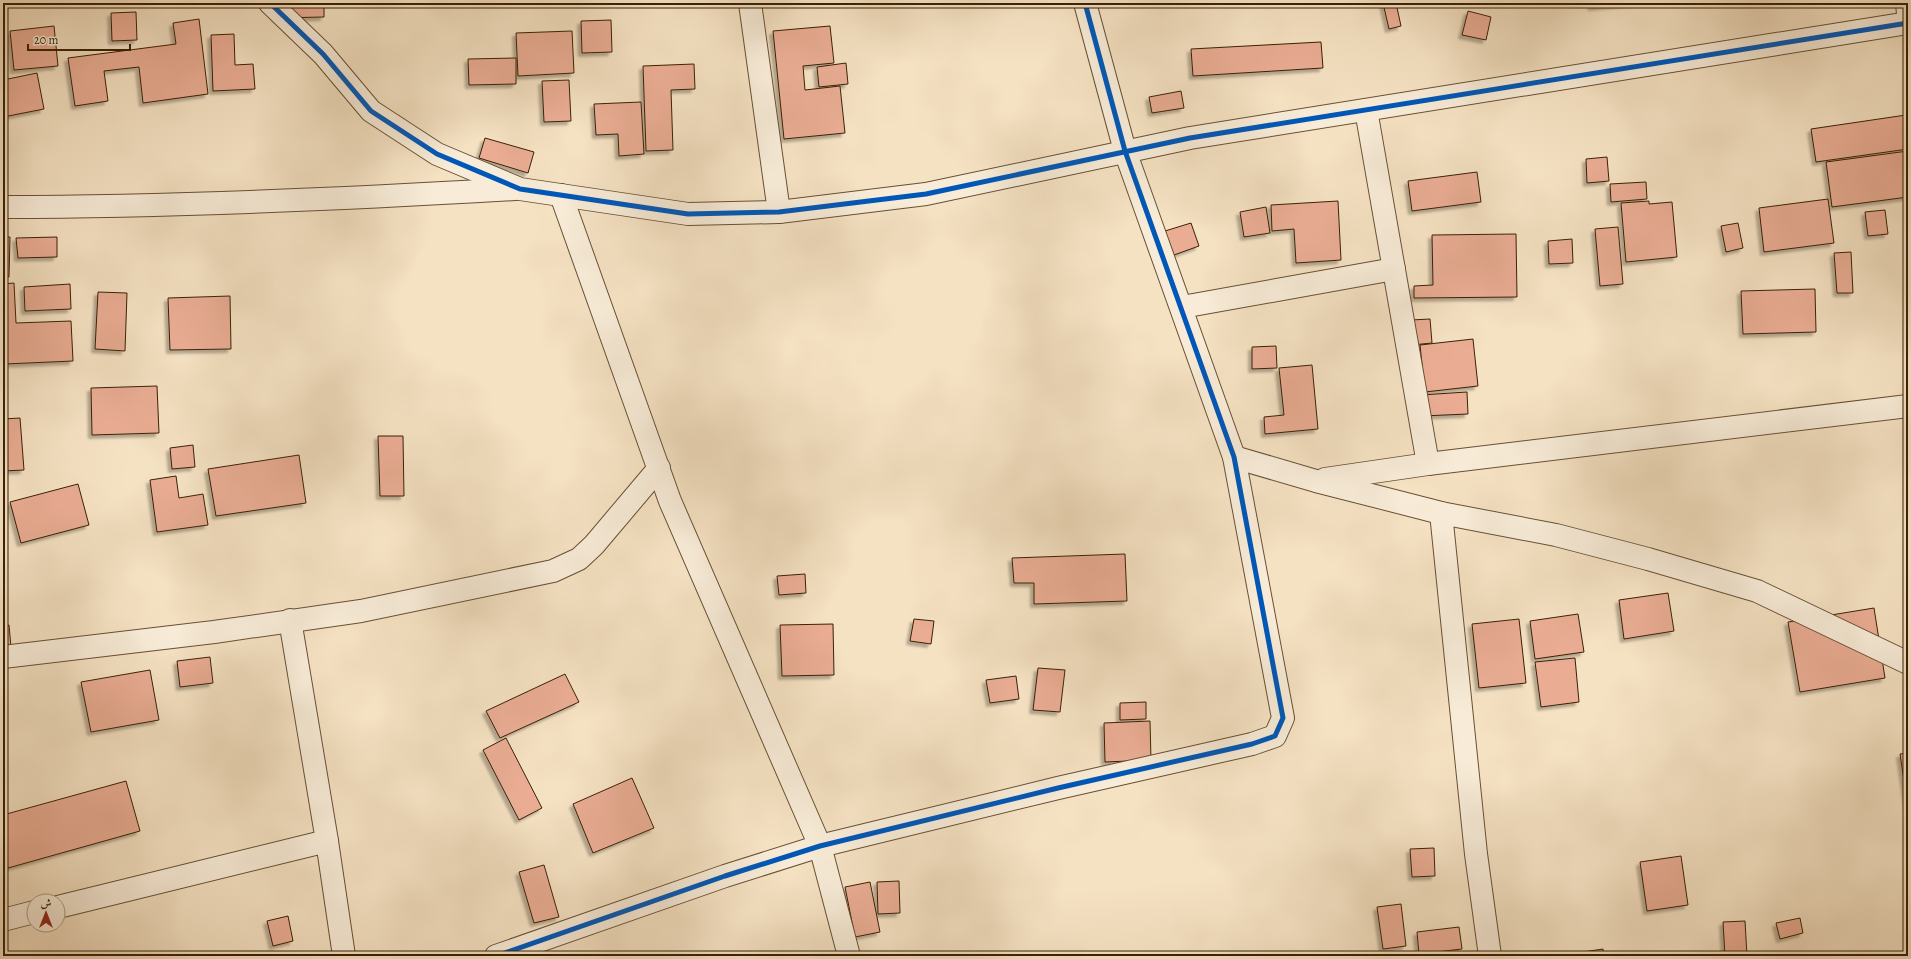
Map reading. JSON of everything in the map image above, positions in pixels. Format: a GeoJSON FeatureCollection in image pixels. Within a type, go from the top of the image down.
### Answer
{"type":"FeatureCollection","features":[{"type":"Feature","properties":{"kind":"street"},"geometry":{"type":"LineString","coordinates":[[270,3],[323,54],[371,111],[437,154],[520,189]]}},
{"type":"Feature","properties":{"kind":"street"},"geometry":{"type":"LineString","coordinates":[[750,3],[779,212]]}},
{"type":"Feature","properties":{"kind":"street"},"geometry":{"type":"LineString","coordinates":[[496,956],[725,876],[820,846],[1058,788],[1252,744],[1275,736],[1283,718],[1234,456],[1125,150],[1085,3]]}},
{"type":"Feature","properties":{"kind":"street"},"geometry":{"type":"LineString","coordinates":[[1907,3],[1908,14]]}},
{"type":"Feature","properties":{"kind":"street"},"geometry":{"type":"LineString","coordinates":[[3,207],[91,207],[317,200],[520,189],[688,214],[779,212],[926,194],[1125,150],[1190,138],[1908,23]]}},
{"type":"Feature","properties":{"kind":"street"},"geometry":{"type":"LineString","coordinates":[[1366,110],[1428,464]]}},
{"type":"Feature","properties":{"kind":"street"},"geometry":{"type":"LineString","coordinates":[[561,195],[670,501],[820,846],[849,956]]}},
{"type":"Feature","properties":{"kind":"street"},"geometry":{"type":"LineString","coordinates":[[1182,308],[1394,269]]}},
{"type":"Feature","properties":{"kind":"street"},"geometry":{"type":"LineString","coordinates":[[1316,481],[1428,464],[1908,406]]}},
{"type":"Feature","properties":{"kind":"street"},"geometry":{"type":"LineString","coordinates":[[1234,456],[1316,481],[1441,513],[1556,535],[1648,559],[1757,591],[1908,663]]}},
{"type":"Feature","properties":{"kind":"street"},"geometry":{"type":"LineString","coordinates":[[3,657],[214,632],[290,620],[362,611],[553,571],[579,559],[594,545],[659,468]]}},
{"type":"Feature","properties":{"kind":"street"},"geometry":{"type":"LineString","coordinates":[[1441,513],[1476,854],[1490,956]]}},
{"type":"Feature","properties":{"kind":"street"},"geometry":{"type":"LineString","coordinates":[[290,620],[327,841],[344,956]]}},
{"type":"Feature","properties":{"kind":"street"},"geometry":{"type":"LineString","coordinates":[[66,905],[327,841]]}},
{"type":"Feature","properties":{"kind":"street"},"geometry":{"type":"LineString","coordinates":[[3,920],[26,914]]}},
{"type":"Feature","properties":{"kind":"building"},"geometry":{"type":"Polygon","coordinates":[[[276,3],[324,3],[324,17],[276,18],[276,3]]]}},
{"type":"Feature","properties":{"kind":"building"},"geometry":{"type":"Polygon","coordinates":[[[1383,3],[1396,3],[1401,26],[1389,29],[1383,3]]]}},
{"type":"Feature","properties":{"kind":"building"},"geometry":{"type":"Polygon","coordinates":[[[1591,3],[1636,3],[1592,7],[1591,3]]]}},
{"type":"Feature","properties":{"kind":"building"},"geometry":{"type":"Polygon","coordinates":[[[1468,11],[1491,17],[1486,40],[1462,35],[1468,11]]]}},
{"type":"Feature","properties":{"kind":"building"},"geometry":{"type":"Polygon","coordinates":[[[136,12],[137,40],[112,41],[111,13],[136,12]]]}},
{"type":"Feature","properties":{"kind":"building"},"geometry":{"type":"Polygon","coordinates":[[[199,19],[208,94],[143,103],[139,67],[104,71],[108,101],[75,106],[68,58],[176,44],[173,23],[199,19]]]}},
{"type":"Feature","properties":{"kind":"building"},"geometry":{"type":"Polygon","coordinates":[[[611,20],[612,52],[582,53],[581,21],[611,20]]]}},
{"type":"Feature","properties":{"kind":"building"},"geometry":{"type":"Polygon","coordinates":[[[54,26],[58,66],[14,70],[10,31],[54,26]]]}},
{"type":"Feature","properties":{"kind":"building"},"geometry":{"type":"Polygon","coordinates":[[[830,26],[834,63],[803,66],[805,90],[840,86],[845,133],[784,139],[773,31],[830,26]]]}},
{"type":"Feature","properties":{"kind":"building"},"geometry":{"type":"Polygon","coordinates":[[[572,31],[574,73],[518,76],[516,33],[572,31]]]}},
{"type":"Feature","properties":{"kind":"building"},"geometry":{"type":"Polygon","coordinates":[[[234,34],[235,65],[253,64],[255,89],[213,91],[211,35],[234,34]]]}},
{"type":"Feature","properties":{"kind":"building"},"geometry":{"type":"Polygon","coordinates":[[[1321,42],[1323,68],[1193,76],[1191,49],[1321,42]]]}},
{"type":"Feature","properties":{"kind":"building"},"geometry":{"type":"Polygon","coordinates":[[[516,58],[516,84],[469,85],[468,59],[516,58]]]}},
{"type":"Feature","properties":{"kind":"building"},"geometry":{"type":"Polygon","coordinates":[[[846,63],[848,84],[819,87],[817,67],[846,63]]]}},
{"type":"Feature","properties":{"kind":"building"},"geometry":{"type":"Polygon","coordinates":[[[694,64],[695,89],[671,90],[673,150],[646,151],[643,66],[694,64]]]}},
{"type":"Feature","properties":{"kind":"building"},"geometry":{"type":"Polygon","coordinates":[[[37,73],[44,109],[3,117],[3,80],[37,73]]]}},
{"type":"Feature","properties":{"kind":"building"},"geometry":{"type":"Polygon","coordinates":[[[569,80],[571,121],[544,122],[542,81],[569,80]]]}},
{"type":"Feature","properties":{"kind":"building"},"geometry":{"type":"Polygon","coordinates":[[[1181,91],[1184,108],[1152,113],[1149,97],[1181,91]]]}},
{"type":"Feature","properties":{"kind":"building"},"geometry":{"type":"Polygon","coordinates":[[[641,102],[644,154],[619,156],[618,134],[596,135],[594,104],[641,102]]]}},
{"type":"Feature","properties":{"kind":"building"},"geometry":{"type":"Polygon","coordinates":[[[1906,115],[1908,149],[1816,162],[1811,129],[1906,115]]]}},
{"type":"Feature","properties":{"kind":"building"},"geometry":{"type":"Polygon","coordinates":[[[485,138],[534,152],[528,173],[479,158],[485,138]]]}},
{"type":"Feature","properties":{"kind":"building"},"geometry":{"type":"Polygon","coordinates":[[[1908,151],[1908,197],[1832,207],[1826,162],[1908,151]]]}},
{"type":"Feature","properties":{"kind":"building"},"geometry":{"type":"Polygon","coordinates":[[[1607,157],[1609,181],[1587,183],[1586,159],[1607,157]]]}},
{"type":"Feature","properties":{"kind":"building"},"geometry":{"type":"Polygon","coordinates":[[[1477,172],[1481,202],[1412,211],[1408,181],[1477,172]]]}},
{"type":"Feature","properties":{"kind":"building"},"geometry":{"type":"Polygon","coordinates":[[[1646,182],[1647,199],[1611,202],[1610,184],[1646,182]]]}},
{"type":"Feature","properties":{"kind":"building"},"geometry":{"type":"Polygon","coordinates":[[[1828,199],[1834,243],[1764,252],[1759,208],[1828,199]]]}},
{"type":"Feature","properties":{"kind":"building"},"geometry":{"type":"Polygon","coordinates":[[[1338,201],[1341,260],[1296,263],[1294,229],[1272,231],[1271,205],[1338,201]]]}},
{"type":"Feature","properties":{"kind":"building"},"geometry":{"type":"Polygon","coordinates":[[[1649,201],[1649,204],[1672,202],[1677,257],[1626,262],[1621,203],[1649,201]]]}},
{"type":"Feature","properties":{"kind":"building"},"geometry":{"type":"Polygon","coordinates":[[[1266,207],[1270,233],[1244,237],[1240,212],[1266,207]]]}},
{"type":"Feature","properties":{"kind":"building"},"geometry":{"type":"Polygon","coordinates":[[[1885,210],[1888,234],[1868,236],[1865,212],[1885,210]]]}},
{"type":"Feature","properties":{"kind":"building"},"geometry":{"type":"Polygon","coordinates":[[[1191,223],[1199,246],[1174,255],[1165,231],[1191,223]]]}},
{"type":"Feature","properties":{"kind":"building"},"geometry":{"type":"Polygon","coordinates":[[[1738,223],[1743,248],[1726,252],[1721,226],[1738,223]]]}},
{"type":"Feature","properties":{"kind":"building"},"geometry":{"type":"Polygon","coordinates":[[[1618,227],[1623,284],[1600,286],[1595,229],[1618,227]]]}},
{"type":"Feature","properties":{"kind":"building"},"geometry":{"type":"Polygon","coordinates":[[[1516,234],[1517,297],[1414,298],[1414,286],[1433,285],[1432,235],[1516,234]]]}},
{"type":"Feature","properties":{"kind":"building"},"geometry":{"type":"Polygon","coordinates":[[[3,237],[10,237],[9,277],[3,276],[3,237]]]}},
{"type":"Feature","properties":{"kind":"building"},"geometry":{"type":"Polygon","coordinates":[[[57,237],[57,257],[18,258],[16,238],[57,237]]]}},
{"type":"Feature","properties":{"kind":"building"},"geometry":{"type":"Polygon","coordinates":[[[1572,239],[1573,263],[1549,264],[1548,241],[1572,239]]]}},
{"type":"Feature","properties":{"kind":"building"},"geometry":{"type":"Polygon","coordinates":[[[1851,252],[1853,293],[1837,293],[1834,253],[1851,252]]]}},
{"type":"Feature","properties":{"kind":"building"},"geometry":{"type":"Polygon","coordinates":[[[14,283],[16,323],[71,321],[73,361],[5,364],[3,284],[14,283]]]}},
{"type":"Feature","properties":{"kind":"building"},"geometry":{"type":"Polygon","coordinates":[[[70,284],[71,309],[25,311],[24,287],[70,284]]]}},
{"type":"Feature","properties":{"kind":"building"},"geometry":{"type":"Polygon","coordinates":[[[1815,289],[1816,332],[1743,334],[1741,291],[1815,289]]]}},
{"type":"Feature","properties":{"kind":"building"},"geometry":{"type":"Polygon","coordinates":[[[98,292],[127,293],[125,351],[95,349],[98,292]]]}},
{"type":"Feature","properties":{"kind":"building"},"geometry":{"type":"Polygon","coordinates":[[[230,296],[231,349],[170,350],[168,298],[230,296]]]}},
{"type":"Feature","properties":{"kind":"building"},"geometry":{"type":"Polygon","coordinates":[[[1430,319],[1432,343],[1412,345],[1411,320],[1430,319]]]}},
{"type":"Feature","properties":{"kind":"building"},"geometry":{"type":"Polygon","coordinates":[[[1473,339],[1478,386],[1425,392],[1420,345],[1473,339]]]}},
{"type":"Feature","properties":{"kind":"building"},"geometry":{"type":"Polygon","coordinates":[[[1276,346],[1277,368],[1252,369],[1252,347],[1276,346]]]}},
{"type":"Feature","properties":{"kind":"building"},"geometry":{"type":"Polygon","coordinates":[[[1312,365],[1318,429],[1265,434],[1264,417],[1284,415],[1279,368],[1312,365]]]}},
{"type":"Feature","properties":{"kind":"building"},"geometry":{"type":"Polygon","coordinates":[[[157,386],[159,433],[92,435],[91,388],[157,386]]]}},
{"type":"Feature","properties":{"kind":"building"},"geometry":{"type":"Polygon","coordinates":[[[1467,392],[1468,414],[1422,416],[1421,395],[1467,392]]]}},
{"type":"Feature","properties":{"kind":"building"},"geometry":{"type":"Polygon","coordinates":[[[20,418],[24,470],[3,471],[3,419],[20,418]]]}},
{"type":"Feature","properties":{"kind":"building"},"geometry":{"type":"Polygon","coordinates":[[[378,436],[403,436],[404,496],[380,496],[378,436]]]}},
{"type":"Feature","properties":{"kind":"building"},"geometry":{"type":"Polygon","coordinates":[[[193,445],[195,467],[172,469],[170,448],[193,445]]]}},
{"type":"Feature","properties":{"kind":"building"},"geometry":{"type":"Polygon","coordinates":[[[299,455],[306,503],[216,516],[208,469],[299,455]]]}},
{"type":"Feature","properties":{"kind":"building"},"geometry":{"type":"Polygon","coordinates":[[[176,476],[179,498],[203,494],[208,525],[157,532],[150,480],[176,476]]]}},
{"type":"Feature","properties":{"kind":"building"},"geometry":{"type":"Polygon","coordinates":[[[78,484],[89,525],[21,543],[10,502],[78,484]]]}},
{"type":"Feature","properties":{"kind":"building"},"geometry":{"type":"Polygon","coordinates":[[[1125,554],[1127,601],[1034,604],[1034,583],[1014,583],[1012,558],[1125,554]]]}},
{"type":"Feature","properties":{"kind":"building"},"geometry":{"type":"Polygon","coordinates":[[[805,574],[806,593],[779,595],[777,576],[805,574]]]}},
{"type":"Feature","properties":{"kind":"building"},"geometry":{"type":"Polygon","coordinates":[[[1668,593],[1674,631],[1624,639],[1619,600],[1668,593]]]}},
{"type":"Feature","properties":{"kind":"building"},"geometry":{"type":"Polygon","coordinates":[[[1874,608],[1885,678],[1800,692],[1788,622],[1874,608]]]}},
{"type":"Feature","properties":{"kind":"building"},"geometry":{"type":"Polygon","coordinates":[[[1578,614],[1584,652],[1535,659],[1530,621],[1578,614]]]}},
{"type":"Feature","properties":{"kind":"building"},"geometry":{"type":"Polygon","coordinates":[[[914,619],[934,621],[931,644],[910,641],[914,619]]]}},
{"type":"Feature","properties":{"kind":"building"},"geometry":{"type":"Polygon","coordinates":[[[1519,619],[1526,683],[1479,688],[1472,624],[1519,619]]]}},
{"type":"Feature","properties":{"kind":"building"},"geometry":{"type":"Polygon","coordinates":[[[833,624],[834,675],[782,676],[780,625],[833,624]]]}},
{"type":"Feature","properties":{"kind":"building"},"geometry":{"type":"Polygon","coordinates":[[[3,625],[9,625],[11,647],[3,647],[3,625]]]}},
{"type":"Feature","properties":{"kind":"building"},"geometry":{"type":"Polygon","coordinates":[[[210,657],[213,683],[180,687],[177,661],[210,657]]]}},
{"type":"Feature","properties":{"kind":"building"},"geometry":{"type":"Polygon","coordinates":[[[1575,658],[1579,702],[1541,707],[1535,662],[1575,658]]]}},
{"type":"Feature","properties":{"kind":"building"},"geometry":{"type":"Polygon","coordinates":[[[1038,668],[1065,670],[1060,712],[1033,710],[1038,668]]]}},
{"type":"Feature","properties":{"kind":"building"},"geometry":{"type":"Polygon","coordinates":[[[150,670],[159,720],[91,732],[81,682],[150,670]]]}},
{"type":"Feature","properties":{"kind":"building"},"geometry":{"type":"Polygon","coordinates":[[[565,674],[579,702],[500,738],[486,711],[565,674]]]}},
{"type":"Feature","properties":{"kind":"building"},"geometry":{"type":"Polygon","coordinates":[[[1016,676],[1019,699],[990,703],[986,680],[1016,676]]]}},
{"type":"Feature","properties":{"kind":"building"},"geometry":{"type":"Polygon","coordinates":[[[1146,702],[1146,719],[1120,720],[1120,703],[1146,702]]]}},
{"type":"Feature","properties":{"kind":"building"},"geometry":{"type":"Polygon","coordinates":[[[1150,721],[1151,760],[1105,762],[1104,723],[1150,721]]]}},
{"type":"Feature","properties":{"kind":"building"},"geometry":{"type":"Polygon","coordinates":[[[506,738],[542,808],[519,820],[483,750],[506,738]]]}},
{"type":"Feature","properties":{"kind":"building"},"geometry":{"type":"Polygon","coordinates":[[[1908,753],[1908,807],[1900,754],[1908,753]]]}},
{"type":"Feature","properties":{"kind":"building"},"geometry":{"type":"Polygon","coordinates":[[[632,778],[654,828],[593,853],[573,804],[632,778]]]}},
{"type":"Feature","properties":{"kind":"building"},"geometry":{"type":"Polygon","coordinates":[[[126,781],[140,831],[8,868],[3,851],[3,815],[126,781]]]}},
{"type":"Feature","properties":{"kind":"building"},"geometry":{"type":"Polygon","coordinates":[[[1434,848],[1435,876],[1412,877],[1410,849],[1434,848]]]}},
{"type":"Feature","properties":{"kind":"building"},"geometry":{"type":"Polygon","coordinates":[[[1681,856],[1688,905],[1647,911],[1640,862],[1681,856]]]}},
{"type":"Feature","properties":{"kind":"building"},"geometry":{"type":"Polygon","coordinates":[[[544,865],[559,917],[534,923],[519,872],[544,865]]]}},
{"type":"Feature","properties":{"kind":"building"},"geometry":{"type":"Polygon","coordinates":[[[899,881],[900,913],[878,914],[877,882],[899,881]]]}},
{"type":"Feature","properties":{"kind":"building"},"geometry":{"type":"Polygon","coordinates":[[[870,882],[880,932],[855,937],[845,887],[870,882]]]}},
{"type":"Feature","properties":{"kind":"building"},"geometry":{"type":"Polygon","coordinates":[[[1401,904],[1406,946],[1383,949],[1377,907],[1401,904]]]}},
{"type":"Feature","properties":{"kind":"building"},"geometry":{"type":"Polygon","coordinates":[[[288,916],[293,941],[273,946],[267,921],[288,916]]]}},
{"type":"Feature","properties":{"kind":"building"},"geometry":{"type":"Polygon","coordinates":[[[1800,918],[1803,933],[1780,939],[1776,923],[1800,918]]]}},
{"type":"Feature","properties":{"kind":"building"},"geometry":{"type":"Polygon","coordinates":[[[1745,921],[1747,956],[1725,956],[1723,922],[1745,921]]]}},
{"type":"Feature","properties":{"kind":"building"},"geometry":{"type":"Polygon","coordinates":[[[1459,927],[1462,949],[1419,954],[1417,932],[1459,927]]]}},
{"type":"Feature","properties":{"kind":"building"},"geometry":{"type":"Polygon","coordinates":[[[1603,949],[1604,956],[1556,956],[1603,949]]]}},
{"type":"Feature","properties":{"kind":"cycle path"},"geometry":{"type":"LineString","coordinates":[[270,3],[323,54],[371,111],[437,154],[520,189],[688,214],[779,212],[926,194],[1190,138],[1908,23]]}},
{"type":"Feature","properties":{"kind":"cycle path"},"geometry":{"type":"LineString","coordinates":[[496,956],[725,876],[820,846],[1058,788],[1252,744],[1275,736],[1283,718],[1234,457],[1125,151],[1085,3]]}}]}
